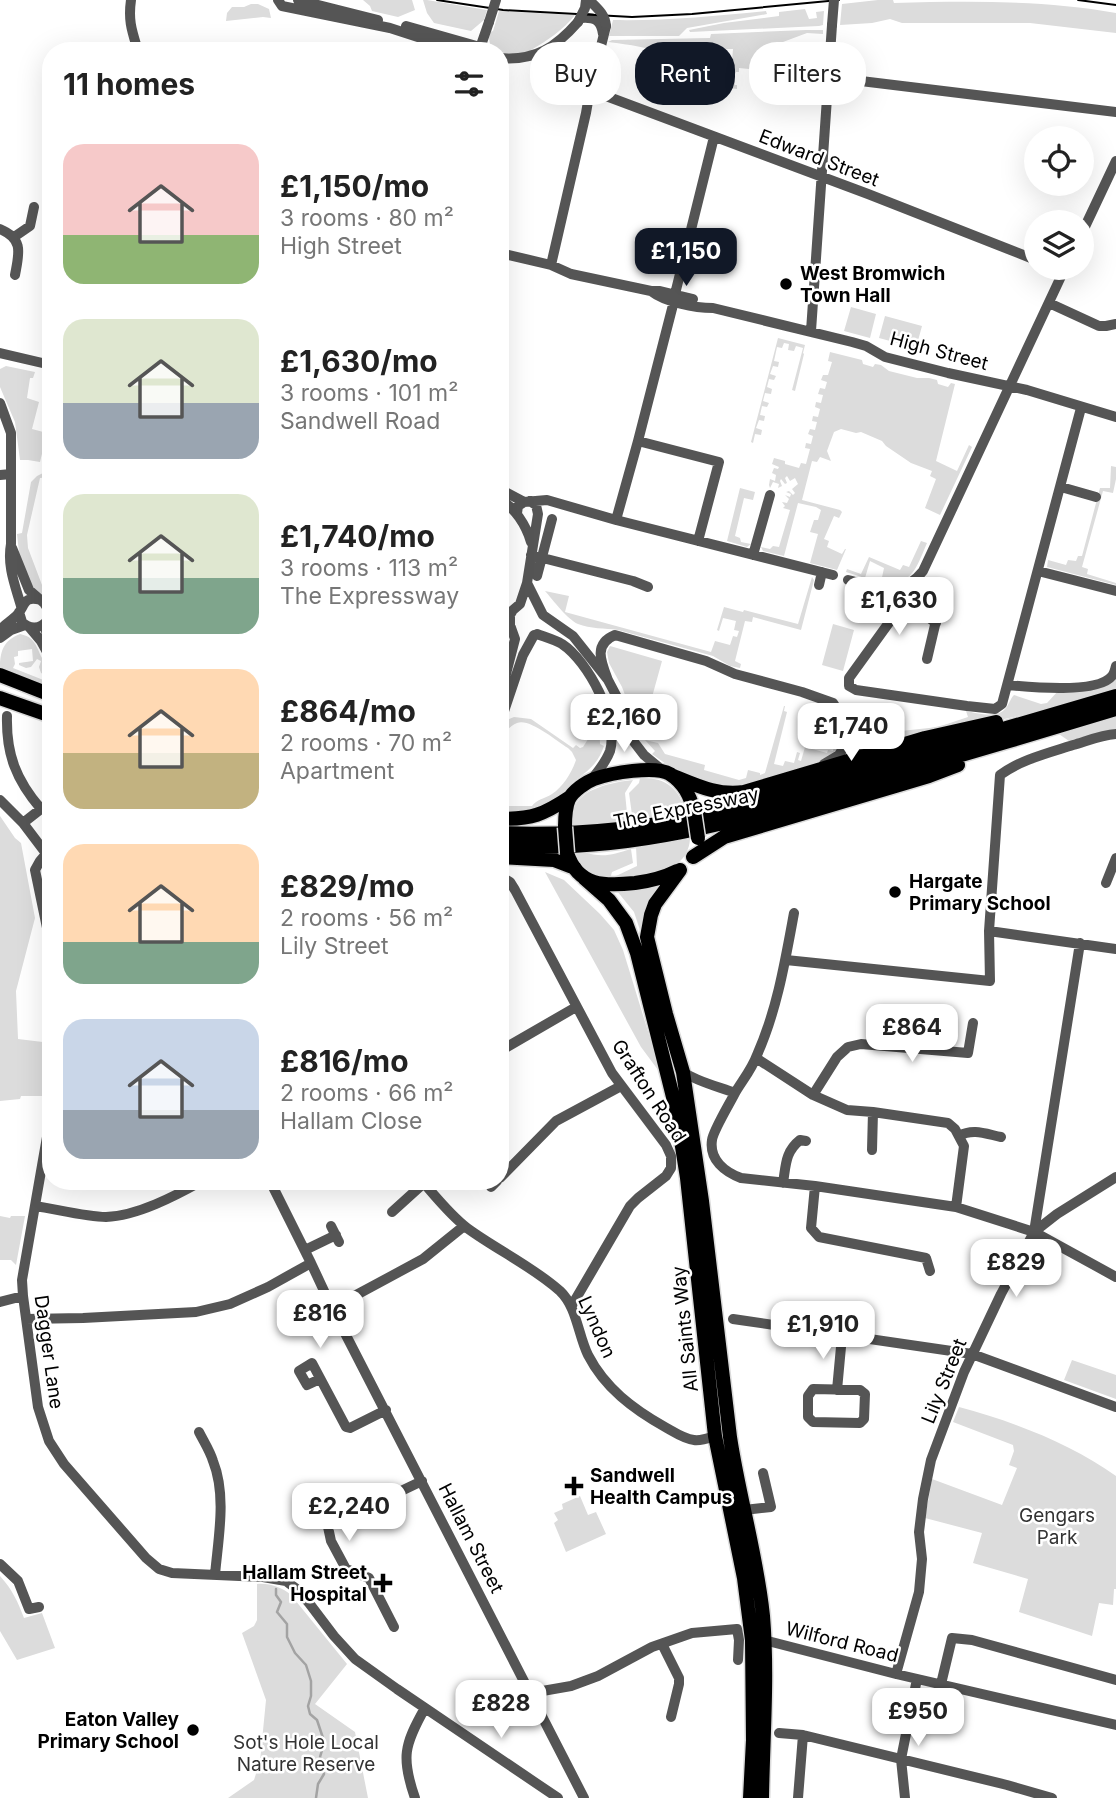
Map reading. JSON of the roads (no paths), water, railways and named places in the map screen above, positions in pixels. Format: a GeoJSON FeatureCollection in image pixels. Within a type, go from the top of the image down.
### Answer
{"type":"FeatureCollection","features":[{"type":"Feature","properties":{"kind":"highway"},"geometry":{"type":"LineString","coordinates":[[0,675],[42,691]]}},
{"type":"Feature","properties":{"kind":"highway"},"geometry":{"type":"LineString","coordinates":[[509,858],[554,860],[598,885],[665,878],[724,837],[929,776],[1009,746],[1047,721],[1075,708],[1116,696]]}},
{"type":"Feature","properties":{"kind":"highway"},"geometry":{"type":"LineString","coordinates":[[0,698],[42,713]]}},
{"type":"Feature","properties":{"kind":"highway","name":"The Expressway"},"geometry":{"type":"LineString","coordinates":[[509,833],[617,830],[712,814],[1047,721],[1116,709]]}},
{"type":"Feature","properties":{"kind":"highway"},"geometry":{"type":"LineString","coordinates":[[509,819],[535,816],[550,810],[592,779],[635,771],[667,773],[711,792],[729,794],[744,792],[925,738],[1047,721]]}},
{"type":"Feature","properties":{"kind":"highway","name":"The Expressway"},"geometry":{"type":"LineString","coordinates":[[509,846],[604,844],[669,836],[715,826],[1047,721]]}},
{"type":"Feature","properties":{"kind":"highway"},"geometry":{"type":"LineString","coordinates":[[667,773],[687,791],[694,811],[698,845],[693,857]]}},
{"type":"Feature","properties":{"kind":"highway"},"geometry":{"type":"LineString","coordinates":[[570,797],[566,810],[566,853],[579,873]]}},
{"type":"Feature","properties":{"kind":"highway","name":"All Saints Way"},"geometry":{"type":"LineString","coordinates":[[680,870],[655,904],[650,915],[647,937],[683,1072],[702,1201],[723,1434],[759,1579],[751,1798]]}},
{"type":"Feature","properties":{"kind":"highway","name":"All Saints Way"},"geometry":{"type":"LineString","coordinates":[[579,873],[609,900],[626,923],[637,953],[676,1110],[744,1578],[758,1640],[765,1703],[762,1798]]}},
{"type":"Feature","properties":{"kind":"street"},"geometry":{"type":"LineString","coordinates":[[131,0],[129,17],[135,42]]}},
{"type":"Feature","properties":{"kind":"street"},"geometry":{"type":"LineString","coordinates":[[278,0],[282,6],[390,29],[432,42]]}},
{"type":"Feature","properties":{"kind":"street"},"geometry":{"type":"LineString","coordinates":[[298,0],[461,42]]}},
{"type":"Feature","properties":{"kind":"street"},"geometry":{"type":"LineString","coordinates":[[482,42],[496,0]]}},
{"type":"Feature","properties":{"kind":"street"},"geometry":{"type":"LineString","coordinates":[[509,58],[536,54],[564,39],[580,20],[587,0],[605,18],[600,42]]}},
{"type":"Feature","properties":{"kind":"street"},"geometry":{"type":"LineString","coordinates":[[831,42],[834,0]]}},
{"type":"Feature","properties":{"kind":"street"},"geometry":{"type":"LineString","coordinates":[[580,20],[593,17],[603,28]]}},
{"type":"Feature","properties":{"kind":"street"},"geometry":{"type":"LineString","coordinates":[[866,82],[1116,112]]}},
{"type":"Feature","properties":{"kind":"street","name":"Edward Street"},"geometry":{"type":"LineString","coordinates":[[621,102],[1024,255]]}},
{"type":"Feature","properties":{"kind":"street"},"geometry":{"type":"LineString","coordinates":[[551,265],[587,105]]}},
{"type":"Feature","properties":{"kind":"street"},"geometry":{"type":"LineString","coordinates":[[811,331],[826,105]]}},
{"type":"Feature","properties":{"kind":"street"},"geometry":{"type":"LineString","coordinates":[[616,520],[714,137]]}},
{"type":"Feature","properties":{"kind":"street"},"geometry":{"type":"LineString","coordinates":[[1093,210],[1116,161]]}},
{"type":"Feature","properties":{"kind":"street"},"geometry":{"type":"LineString","coordinates":[[13,237],[30,226],[34,207]]}},
{"type":"Feature","properties":{"kind":"street"},"geometry":{"type":"LineString","coordinates":[[0,229],[13,237],[18,244],[15,275]]}},
{"type":"Feature","properties":{"kind":"street","name":"High Street"},"geometry":{"type":"LineString","coordinates":[[509,257],[551,265],[567,274],[651,292],[660,290],[674,297],[713,308],[866,346],[885,357],[1067,401],[1081,408],[1116,417]]}},
{"type":"Feature","properties":{"kind":"street"},"geometry":{"type":"LineString","coordinates":[[509,258],[549,272],[567,274]]}},
{"type":"Feature","properties":{"kind":"street"},"geometry":{"type":"LineString","coordinates":[[848,580],[890,590],[901,588],[917,578],[1049,303],[1057,280]]}},
{"type":"Feature","properties":{"kind":"street"},"geometry":{"type":"LineString","coordinates":[[1049,303],[1099,326],[1116,324]]}},
{"type":"Feature","properties":{"kind":"street"},"geometry":{"type":"LineString","coordinates":[[0,353],[42,363]]}},
{"type":"Feature","properties":{"kind":"street"},"geometry":{"type":"LineString","coordinates":[[0,403],[11,433],[6,474],[10,568],[20,620],[42,643]]}},
{"type":"Feature","properties":{"kind":"street"},"geometry":{"type":"LineString","coordinates":[[901,588],[902,602],[895,617],[849,678],[849,686],[856,690],[897,697],[998,708],[1002,704],[1081,408]]}},
{"type":"Feature","properties":{"kind":"street"},"geometry":{"type":"LineString","coordinates":[[0,420],[10,455]]}},
{"type":"Feature","properties":{"kind":"street"},"geometry":{"type":"LineString","coordinates":[[638,441],[719,463],[698,541]]}},
{"type":"Feature","properties":{"kind":"street"},"geometry":{"type":"LineString","coordinates":[[1061,486],[1096,497]]}},
{"type":"Feature","properties":{"kind":"street"},"geometry":{"type":"LineString","coordinates":[[509,493],[536,506],[538,513],[527,583],[520,604],[510,615],[510,625],[516,639],[509,664]]}},
{"type":"Feature","properties":{"kind":"street"},"geometry":{"type":"LineString","coordinates":[[753,555],[770,495]]}},
{"type":"Feature","properties":{"kind":"street"},"geometry":{"type":"LineString","coordinates":[[648,587],[542,557],[531,550],[528,531],[518,515],[518,506],[527,501],[547,500],[833,575]]}},
{"type":"Feature","properties":{"kind":"street"},"geometry":{"type":"LineString","coordinates":[[509,507],[524,522],[530,522],[538,513],[559,505]]}},
{"type":"Feature","properties":{"kind":"street"},"geometry":{"type":"LineString","coordinates":[[537,576],[552,519]]}},
{"type":"Feature","properties":{"kind":"street"},"geometry":{"type":"LineString","coordinates":[[7,538],[29,590],[41,600]]}},
{"type":"Feature","properties":{"kind":"street"},"geometry":{"type":"LineString","coordinates":[[1038,571],[1116,591]]}},
{"type":"Feature","properties":{"kind":"street"},"geometry":{"type":"LineString","coordinates":[[819,585],[822,572]]}},
{"type":"Feature","properties":{"kind":"street"},"geometry":{"type":"LineString","coordinates":[[509,696],[523,655],[542,626],[541,611],[527,583]]}},
{"type":"Feature","properties":{"kind":"street"},"geometry":{"type":"LineString","coordinates":[[0,630],[28,600],[41,600]]}},
{"type":"Feature","properties":{"kind":"street"},"geometry":{"type":"LineString","coordinates":[[902,602],[909,603],[936,623]]}},
{"type":"Feature","properties":{"kind":"street"},"geometry":{"type":"LineString","coordinates":[[520,604],[531,604],[573,636],[608,680]]}},
{"type":"Feature","properties":{"kind":"street"},"geometry":{"type":"LineString","coordinates":[[927,659],[939,608]]}},
{"type":"Feature","properties":{"kind":"street"},"geometry":{"type":"LineString","coordinates":[[0,638],[11,630],[28,626],[39,628],[42,625]]}},
{"type":"Feature","properties":{"kind":"street"},"geometry":{"type":"LineString","coordinates":[[513,630],[522,636],[535,635],[563,645],[589,674],[610,722],[611,743],[604,764],[592,779]]}},
{"type":"Feature","properties":{"kind":"street"},"geometry":{"type":"LineString","coordinates":[[667,773],[644,755],[628,733],[618,699],[602,665],[601,647],[607,638],[615,635],[706,661],[735,674],[802,692],[833,704],[842,717],[844,747],[839,755],[809,773]]}},
{"type":"Feature","properties":{"kind":"street"},"geometry":{"type":"LineString","coordinates":[[1007,685],[1080,687],[1112,677],[1116,666]]}},
{"type":"Feature","properties":{"kind":"street"},"geometry":{"type":"LineString","coordinates":[[7,716],[8,748],[16,772],[27,793],[41,809],[23,823]]}},
{"type":"Feature","properties":{"kind":"street"},"geometry":{"type":"LineString","coordinates":[[786,960],[990,981],[989,932],[1000,775],[1035,758],[1098,737],[1116,734]]}},
{"type":"Feature","properties":{"kind":"street"},"geometry":{"type":"LineString","coordinates":[[845,737],[853,747],[863,752],[876,752]]}},
{"type":"Feature","properties":{"kind":"street"},"geometry":{"type":"LineString","coordinates":[[0,800],[23,823],[42,849]]}},
{"type":"Feature","properties":{"kind":"street"},"geometry":{"type":"LineString","coordinates":[[1107,883],[1116,858]]}},
{"type":"Feature","properties":{"kind":"street"},"geometry":{"type":"LineString","coordinates":[[42,859],[35,870],[42,904]]}},
{"type":"Feature","properties":{"kind":"street","name":"Grafton Road"},"geometry":{"type":"LineString","coordinates":[[509,886],[612,1073],[666,1145],[671,1156],[671,1168],[666,1176],[630,1206],[571,1307]]}},
{"type":"Feature","properties":{"kind":"street"},"geometry":{"type":"LineString","coordinates":[[794,913],[786,960],[771,1019],[756,1058],[712,1140],[714,1154],[722,1168],[741,1178],[815,1186],[956,1208],[1034,1231],[1116,1277]]}},
{"type":"Feature","properties":{"kind":"street"},"geometry":{"type":"LineString","coordinates":[[989,932],[1116,949]]}},
{"type":"Feature","properties":{"kind":"street","name":"Lily Street"},"geometry":{"type":"LineString","coordinates":[[896,1674],[919,1592],[922,1559],[919,1532],[931,1460],[972,1354],[1034,1231],[1080,943]]}},
{"type":"Feature","properties":{"kind":"street"},"geometry":{"type":"LineString","coordinates":[[509,1046],[576,1007]]}},
{"type":"Feature","properties":{"kind":"street"},"geometry":{"type":"LineString","coordinates":[[813,1095],[837,1057],[848,1048],[861,1044],[968,1053],[973,1023]]}},
{"type":"Feature","properties":{"kind":"street"},"geometry":{"type":"LineString","coordinates":[[756,1058],[813,1095],[846,1111],[873,1112],[948,1123],[955,1129],[964,1146],[956,1208]]}},
{"type":"Feature","properties":{"kind":"street"},"geometry":{"type":"LineString","coordinates":[[683,1072],[691,1078],[735,1093]]}},
{"type":"Feature","properties":{"kind":"street"},"geometry":{"type":"LineString","coordinates":[[686,1095],[694,1085],[705,1082]]}},
{"type":"Feature","properties":{"kind":"street"},"geometry":{"type":"LineString","coordinates":[[509,1169],[556,1121],[621,1086]]}},
{"type":"Feature","properties":{"kind":"street"},"geometry":{"type":"LineString","coordinates":[[872,1150],[873,1112]]}},
{"type":"Feature","properties":{"kind":"street"},"geometry":{"type":"LineString","coordinates":[[959,1136],[967,1131],[974,1131],[1001,1137]]}},
{"type":"Feature","properties":{"kind":"street"},"geometry":{"type":"LineString","coordinates":[[783,1183],[788,1154],[800,1140],[806,1141]]}},
{"type":"Feature","properties":{"kind":"street","name":"Dagger Lane"},"geometry":{"type":"LineString","coordinates":[[42,1170],[22,1280],[38,1407],[44,1428],[64,1464],[146,1558],[159,1569],[172,1573],[215,1575]]}},
{"type":"Feature","properties":{"kind":"street"},"geometry":{"type":"LineString","coordinates":[[1034,1231],[1116,1177]]}},
{"type":"Feature","properties":{"kind":"street"},"geometry":{"type":"LineString","coordinates":[[815,1186],[811,1228],[819,1237],[926,1258],[930,1271]]}},
{"type":"Feature","properties":{"kind":"street"},"geometry":{"type":"LineString","coordinates":[[35,1206],[104,1217],[123,1215],[183,1190]]}},
{"type":"Feature","properties":{"kind":"street","name":"Hallam Street"},"geometry":{"type":"LineString","coordinates":[[275,1190],[452,1544],[584,1798]]}},
{"type":"Feature","properties":{"kind":"street"},"geometry":{"type":"LineString","coordinates":[[392,1212],[415,1190]]}},
{"type":"Feature","properties":{"kind":"street","name":"Lyndon"},"geometry":{"type":"LineString","coordinates":[[430,1190],[464,1226],[561,1292],[571,1307],[586,1352],[611,1388],[642,1413],[683,1437],[694,1440],[723,1434]]}},
{"type":"Feature","properties":{"kind":"street"},"geometry":{"type":"LineString","coordinates":[[332,1308],[423,1259],[464,1226]]}},
{"type":"Feature","properties":{"kind":"street"},"geometry":{"type":"LineString","coordinates":[[305,1250],[336,1234]]}},
{"type":"Feature","properties":{"kind":"street"},"geometry":{"type":"LineString","coordinates":[[26,1319],[196,1312],[230,1304],[311,1263]]}},
{"type":"Feature","properties":{"kind":"street"},"geometry":{"type":"LineString","coordinates":[[0,1302],[23,1296]]}},
{"type":"Feature","properties":{"kind":"street"},"geometry":{"type":"LineString","coordinates":[[733,1319],[972,1354],[1116,1407]]}},
{"type":"Feature","properties":{"kind":"street"},"geometry":{"type":"LineString","coordinates":[[837,1390],[842,1336]]}},
{"type":"Feature","properties":{"kind":"street"},"geometry":{"type":"LineString","coordinates":[[320,1379],[346,1427],[386,1410]]}},
{"type":"Feature","properties":{"kind":"street"},"geometry":{"type":"LineString","coordinates":[[813,1389],[837,1390],[860,1390],[865,1394],[864,1419],[860,1423],[813,1422],[808,1417],[808,1395],[813,1389]]}},
{"type":"Feature","properties":{"kind":"street"},"geometry":{"type":"LineString","coordinates":[[199,1432],[214,1462],[219,1484],[215,1575],[264,1577],[286,1581],[298,1590],[346,1651],[558,1798]]}},
{"type":"Feature","properties":{"kind":"street"},"geometry":{"type":"LineString","coordinates":[[744,1510],[771,1507],[763,1473]]}},
{"type":"Feature","properties":{"kind":"street"},"geometry":{"type":"LineString","coordinates":[[394,1627],[369,1578],[346,1569],[341,1562],[328,1527],[422,1481]]}},
{"type":"Feature","properties":{"kind":"street"},"geometry":{"type":"LineString","coordinates":[[0,1564],[18,1581],[29,1609],[39,1607]]}},
{"type":"Feature","properties":{"kind":"street"},"geometry":{"type":"LineString","coordinates":[[531,1692],[571,1686],[692,1633],[737,1629],[738,1660]]}},
{"type":"Feature","properties":{"kind":"street"},"geometry":{"type":"LineString","coordinates":[[941,1684],[952,1638],[972,1640],[1116,1680]]}},
{"type":"Feature","properties":{"kind":"street","name":"Wilford Road"},"geometry":{"type":"LineString","coordinates":[[758,1640],[1116,1724]]}},
{"type":"Feature","properties":{"kind":"street"},"geometry":{"type":"LineString","coordinates":[[662,1644],[679,1678],[671,1717]]}},
{"type":"Feature","properties":{"kind":"street"},"geometry":{"type":"LineString","coordinates":[[905,1798],[901,1759],[917,1679]]}},
{"type":"Feature","properties":{"kind":"street"},"geometry":{"type":"LineString","coordinates":[[415,1798],[405,1756],[412,1731],[425,1708]]}},
{"type":"Feature","properties":{"kind":"street"},"geometry":{"type":"LineString","coordinates":[[779,1732],[803,1735],[1052,1798]]}},
{"type":"Feature","properties":{"kind":"street"},"geometry":{"type":"LineString","coordinates":[[798,1798],[803,1735]]}},
{"type":"Feature","properties":{"kind":"street"},"geometry":{"type":"LineString","coordinates":[[1007,1785],[1008,1798]]}},
{"type":"Feature","properties":{"kind":"waterway"},"geometry":{"type":"LineString","coordinates":[[276,1589],[276,1595],[281,1602],[277,1612],[287,1624],[287,1637],[295,1653],[306,1665],[311,1681],[308,1706],[310,1714],[317,1720],[323,1738],[320,1757],[324,1774],[318,1784],[316,1798]]}},
{"type":"Feature","properties":{"kind":"tram line"},"geometry":{"type":"LineString","coordinates":[[437,0],[503,10],[632,17],[839,0]]}},
{"type":"Feature","properties":{"kind":"tram line"},"geometry":{"type":"LineString","coordinates":[[1078,0],[1116,5]]}},
{"type":"Feature","properties":{"kind":"place","name":"West Bromwich Town Hall"},"geometry":{"type":"Point","coordinates":[786,284]}},
{"type":"Feature","properties":{"kind":"place","name":"Hargate Primary School"},"geometry":{"type":"Point","coordinates":[895,892]}},
{"type":"Feature","properties":{"kind":"place","name":"Sandwell Health Campus"},"geometry":{"type":"Point","coordinates":[574,1486]}},
{"type":"Feature","properties":{"kind":"place","name":"Hallam Street Hospital"},"geometry":{"type":"Point","coordinates":[383,1583]}},
{"type":"Feature","properties":{"kind":"place","name":"Eaton Valley Primary School"},"geometry":{"type":"Point","coordinates":[193,1730]}},
{"type":"Feature","properties":{"kind":"park label","name":"Gengars Park"},"geometry":{"type":"Point","coordinates":[1057,1526]}},
{"type":"Feature","properties":{"kind":"park label","name":"Sot's Hole Local Nature Reserve"},"geometry":{"type":"Point","coordinates":[306,1753]}}]}
